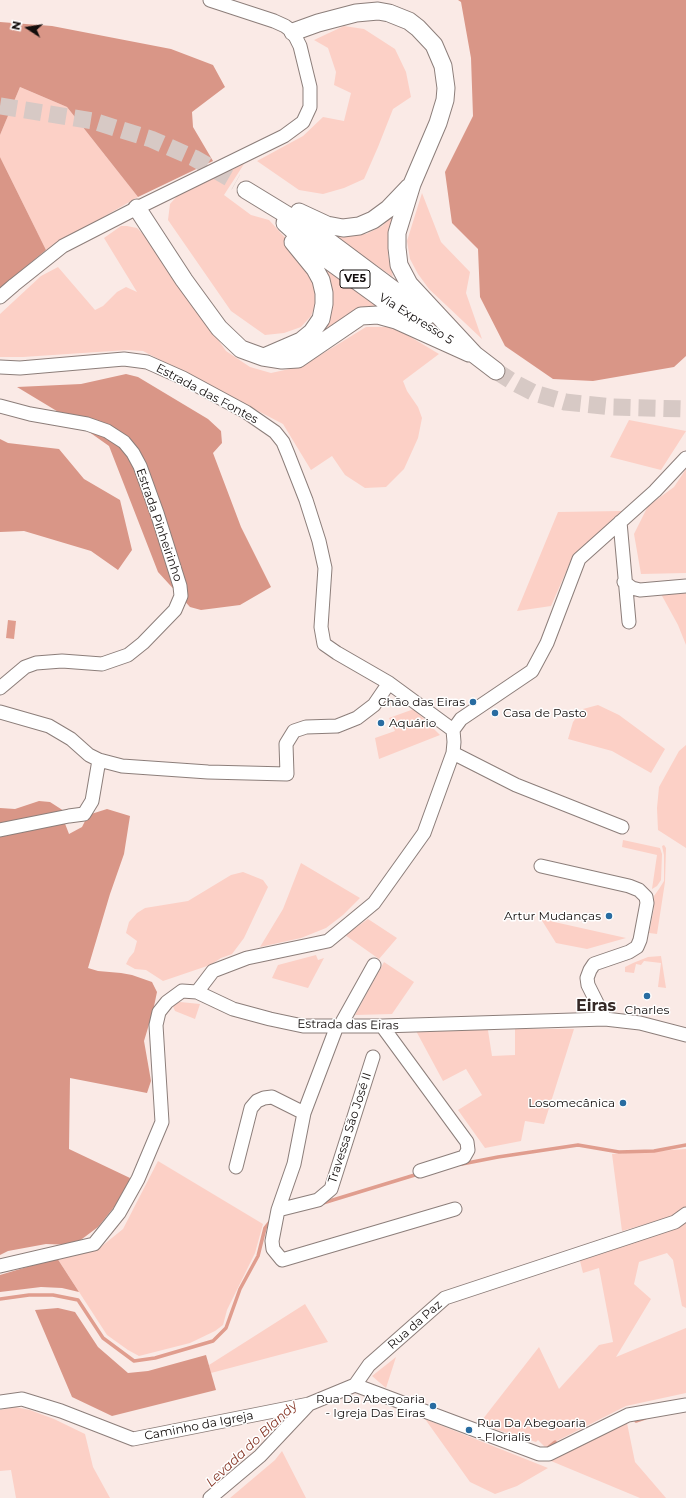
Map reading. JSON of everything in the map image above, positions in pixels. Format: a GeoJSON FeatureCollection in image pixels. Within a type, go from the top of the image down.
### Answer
{"type":"FeatureCollection","features":[{"type":"Feature","properties":{"kind":"main road","name":"VE5"},"geometry":{"type":"LineString","coordinates":[[293,32],[318,23],[356,13],[378,11],[389,13],[409,21],[434,45],[443,66],[446,88],[445,100],[438,123],[412,184],[397,233],[399,265],[409,284],[474,355]]}},
{"type":"Feature","properties":{"kind":"main road","name":"VE5"},"geometry":{"type":"LineString","coordinates":[[242,186],[327,225],[343,228],[359,226],[373,220],[388,210],[412,184]]}},
{"type":"Feature","properties":{"kind":"main road","name":"VE5"},"geometry":{"type":"LineString","coordinates":[[242,186],[315,268],[322,280],[324,293],[324,304],[321,319],[312,332],[301,341],[263,357]]}},
{"type":"Feature","properties":{"kind":"main road","name":"Via Expresso 5"},"geometry":{"type":"LineString","coordinates":[[242,186],[323,238],[402,296],[474,355],[496,371]]}},
{"type":"Feature","properties":{"kind":"main road","name":"VE5"},"geometry":{"type":"LineString","coordinates":[[137,208],[184,280],[219,328],[241,349],[263,357],[282,360],[298,359],[361,316],[378,315],[396,320],[474,355]]}},
{"type":"Feature","properties":{"kind":"street"},"geometry":{"type":"LineString","coordinates":[[0,297],[63,246],[284,136],[302,122],[310,107],[310,87],[300,46],[293,32],[285,26],[210,0]]}},
{"type":"Feature","properties":{"kind":"street","name":"Estrada das Fontes"},"geometry":{"type":"LineString","coordinates":[[0,367],[20,368],[124,359],[147,362],[183,378],[246,412],[275,432],[288,454],[306,500],[319,541],[325,568],[321,627],[324,644],[336,653],[389,684],[453,730]]}},
{"type":"Feature","properties":{"kind":"street","name":"Estrada Pinheirinho"},"geometry":{"type":"LineString","coordinates":[[0,406],[49,418],[87,424],[107,431],[124,442],[133,453],[140,466],[158,513],[180,586],[181,596],[175,610],[143,643],[128,656],[102,664],[62,661],[36,663],[25,667],[0,688]]}},
{"type":"Feature","properties":{"kind":"street"},"geometry":{"type":"LineString","coordinates":[[0,1266],[94,1244],[119,1212],[138,1178],[162,1122],[156,1025],[159,1012],[167,1002],[182,991],[197,992],[213,971],[247,958],[328,941],[374,904],[424,833],[453,753],[453,730],[461,719],[532,671],[547,643],[579,559],[656,491],[686,458]]}},
{"type":"Feature","properties":{"kind":"street"},"geometry":{"type":"LineString","coordinates":[[620,522],[624,582],[629,622]]}},
{"type":"Feature","properties":{"kind":"street"},"geometry":{"type":"LineString","coordinates":[[624,582],[632,588],[640,590],[686,586]]}},
{"type":"Feature","properties":{"kind":"street"},"geometry":{"type":"LineString","coordinates":[[0,712],[49,726],[99,760],[122,766],[208,772],[287,774],[286,744],[294,731],[306,727],[337,726],[357,718],[374,705],[389,684]]}},
{"type":"Feature","properties":{"kind":"street"},"geometry":{"type":"LineString","coordinates":[[453,753],[516,785],[622,827]]}},
{"type":"Feature","properties":{"kind":"street"},"geometry":{"type":"LineString","coordinates":[[0,830],[84,814],[92,801],[99,760]]}},
{"type":"Feature","properties":{"kind":"street"},"geometry":{"type":"LineString","coordinates":[[541,866],[629,886],[639,890],[646,897],[647,903],[640,940],[637,947],[630,952],[594,964],[587,978],[588,985],[604,1019]]}},
{"type":"Feature","properties":{"kind":"street"},"geometry":{"type":"LineString","coordinates":[[374,965],[338,1026],[304,1113],[294,1164],[278,1210],[272,1241],[273,1249],[282,1260],[455,1209]]}},
{"type":"Feature","properties":{"kind":"street","name":"Estrada das Eiras"},"geometry":{"type":"LineString","coordinates":[[197,992],[233,1009],[270,1020],[303,1026],[382,1026],[604,1019],[640,1023],[686,1035]]}},
{"type":"Feature","properties":{"kind":"street"},"geometry":{"type":"LineString","coordinates":[[382,1026],[467,1142],[468,1150],[464,1157],[420,1171]]}},
{"type":"Feature","properties":{"kind":"street","name":"Travessa São José II"},"geometry":{"type":"LineString","coordinates":[[278,1210],[318,1200],[331,1189],[373,1057]]}},
{"type":"Feature","properties":{"kind":"street"},"geometry":{"type":"LineString","coordinates":[[236,1167],[251,1108],[257,1101],[272,1097],[304,1113]]}},
{"type":"Feature","properties":{"kind":"street","name":"Rua da Paz"},"geometry":{"type":"LineString","coordinates":[[355,1386],[368,1365],[445,1298],[675,1222],[686,1214]]}},
{"type":"Feature","properties":{"kind":"street"},"geometry":{"type":"LineString","coordinates":[[210,1498],[260,1456],[310,1404],[355,1386],[539,1454],[549,1454],[628,1415],[686,1404]]}},
{"type":"Feature","properties":{"kind":"street","name":"Caminho da Igreja"},"geometry":{"type":"LineString","coordinates":[[0,1402],[22,1399],[60,1411],[133,1439],[310,1404]]}},
{"type":"Feature","properties":{"kind":"shaded area"},"geometry":{"type":"Polygon","coordinates":[[[458,0],[686,0],[686,356],[674,367],[593,381],[553,379],[505,346],[480,297],[478,249],[452,223],[445,172],[473,116],[471,58],[461,2],[458,0]]]}},
{"type":"Feature","properties":{"kind":"shaded area"},"geometry":{"type":"Polygon","coordinates":[[[0,22],[52,26],[171,49],[213,65],[225,87],[192,112],[193,127],[213,161],[138,197],[67,107],[20,87],[0,135],[0,22]]]}},
{"type":"Feature","properties":{"kind":"shaded area"},"geometry":{"type":"Polygon","coordinates":[[[344,26],[364,29],[395,49],[406,72],[411,97],[393,109],[364,179],[344,188],[323,194],[299,190],[257,161],[303,136],[323,117],[344,121],[351,93],[334,85],[336,72],[328,48],[314,40],[344,26]]]}},
{"type":"Feature","properties":{"kind":"shaded area"},"geometry":{"type":"Polygon","coordinates":[[[20,87],[67,107],[138,197],[46,250],[0,157],[0,135],[20,87]]]}},
{"type":"Feature","properties":{"kind":"shaded area"},"geometry":{"type":"Polygon","coordinates":[[[0,157],[46,250],[0,288],[0,157]]]}},
{"type":"Feature","properties":{"kind":"shaded area"},"geometry":{"type":"Polygon","coordinates":[[[244,164],[224,195],[251,215],[269,220],[310,265],[318,282],[317,301],[311,316],[301,327],[284,333],[265,335],[231,311],[168,220],[170,204],[178,195],[244,164]]]}},
{"type":"Feature","properties":{"kind":"shaded area"},"geometry":{"type":"Polygon","coordinates":[[[422,193],[441,242],[470,272],[466,293],[482,339],[429,289],[418,274],[410,259],[407,241],[422,193]]]}},
{"type":"Feature","properties":{"kind":"shaded area"},"geometry":{"type":"Polygon","coordinates":[[[394,213],[388,241],[388,255],[393,277],[331,234],[366,234],[382,226],[394,213]]]}},
{"type":"Feature","properties":{"kind":"shaded area"},"geometry":{"type":"Polygon","coordinates":[[[121,226],[137,228],[148,239],[226,351],[250,367],[271,373],[294,368],[314,359],[366,327],[388,327],[404,333],[439,354],[403,381],[407,391],[418,407],[422,418],[418,438],[404,469],[386,487],[365,488],[345,475],[332,456],[311,470],[283,424],[143,351],[127,350],[23,357],[0,357],[0,314],[41,276],[58,267],[95,310],[103,306],[117,292],[126,287],[137,292],[104,238],[121,226]]]}},
{"type":"Feature","properties":{"kind":"shaded area"},"geometry":{"type":"Polygon","coordinates":[[[323,262],[385,305],[326,333],[332,292],[323,262]]]}},
{"type":"Feature","properties":{"kind":"shaded area"},"geometry":{"type":"Polygon","coordinates":[[[126,374],[138,377],[208,419],[221,431],[222,443],[213,453],[241,527],[271,587],[240,605],[201,610],[190,607],[158,572],[109,446],[75,422],[17,387],[81,384],[126,374]]]}},
{"type":"Feature","properties":{"kind":"shaded area"},"geometry":{"type":"Polygon","coordinates":[[[629,420],[686,431],[661,470],[610,457],[629,420]]]}},
{"type":"Feature","properties":{"kind":"shaded area"},"geometry":{"type":"Polygon","coordinates":[[[0,439],[8,443],[59,449],[84,479],[120,500],[132,550],[118,570],[91,551],[24,531],[0,532],[0,439]]]}},
{"type":"Feature","properties":{"kind":"shaded area"},"geometry":{"type":"Polygon","coordinates":[[[686,469],[686,573],[641,574],[634,534],[648,506],[674,487],[686,469]]]}},
{"type":"Feature","properties":{"kind":"shaded area"},"geometry":{"type":"Polygon","coordinates":[[[622,511],[573,556],[551,606],[517,611],[558,512],[622,511]]]}},
{"type":"Feature","properties":{"kind":"shaded area"},"geometry":{"type":"Polygon","coordinates":[[[686,592],[686,645],[678,625],[661,594],[686,592]]]}},
{"type":"Feature","properties":{"kind":"shaded area"},"geometry":{"type":"Polygon","coordinates":[[[8,620],[16,621],[14,639],[6,638],[8,620]]]}},
{"type":"Feature","properties":{"kind":"shaded area"},"geometry":{"type":"Polygon","coordinates":[[[598,705],[619,715],[665,749],[651,773],[612,751],[568,739],[573,722],[583,709],[598,705]]]}},
{"type":"Feature","properties":{"kind":"shaded area"},"geometry":{"type":"Polygon","coordinates":[[[414,709],[440,735],[379,759],[375,738],[395,731],[389,718],[414,709]]]}},
{"type":"Feature","properties":{"kind":"shaded area"},"geometry":{"type":"Polygon","coordinates":[[[686,745],[686,848],[658,830],[657,808],[659,787],[679,751],[686,745]]]}},
{"type":"Feature","properties":{"kind":"shaded area"},"geometry":{"type":"Polygon","coordinates":[[[39,801],[50,802],[64,811],[64,821],[69,834],[82,827],[88,815],[107,809],[130,816],[124,854],[110,894],[88,968],[98,971],[132,975],[152,982],[157,992],[144,1041],[151,1081],[147,1093],[70,1078],[69,1149],[130,1178],[127,1191],[98,1227],[74,1245],[46,1244],[8,1251],[0,1255],[0,808],[15,809],[39,801]]]}},
{"type":"Feature","properties":{"kind":"shaded area"},"geometry":{"type":"Polygon","coordinates":[[[623,840],[660,848],[662,854],[661,880],[657,886],[652,889],[657,855],[622,847],[623,840]]]}},
{"type":"Feature","properties":{"kind":"shaded area"},"geometry":{"type":"Polygon","coordinates":[[[664,845],[666,848],[665,882],[657,934],[649,933],[654,908],[654,896],[664,881],[664,855],[662,846],[664,845]]]}},
{"type":"Feature","properties":{"kind":"shaded area"},"geometry":{"type":"Polygon","coordinates":[[[301,863],[360,898],[343,915],[326,928],[301,938],[260,947],[283,909],[301,863]]]}},
{"type":"Feature","properties":{"kind":"shaded area"},"geometry":{"type":"Polygon","coordinates":[[[243,872],[263,880],[268,887],[244,938],[232,954],[221,958],[210,965],[163,981],[146,970],[135,969],[126,964],[134,952],[137,941],[126,933],[129,922],[137,913],[145,908],[188,901],[231,875],[243,872]]]}},
{"type":"Feature","properties":{"kind":"shaded area"},"geometry":{"type":"Polygon","coordinates":[[[368,919],[397,938],[379,959],[345,935],[368,919]]]}},
{"type":"Feature","properties":{"kind":"shaded area"},"geometry":{"type":"Polygon","coordinates":[[[541,919],[626,938],[587,949],[556,943],[541,919]]]}},
{"type":"Feature","properties":{"kind":"shaded area"},"geometry":{"type":"Polygon","coordinates":[[[316,955],[318,960],[324,958],[308,988],[272,978],[278,965],[316,955]]]}},
{"type":"Feature","properties":{"kind":"shaded area"},"geometry":{"type":"Polygon","coordinates":[[[661,956],[666,988],[658,987],[661,963],[644,961],[641,965],[636,964],[634,973],[625,972],[625,967],[633,963],[648,957],[661,956]]]}},
{"type":"Feature","properties":{"kind":"shaded area"},"geometry":{"type":"Polygon","coordinates":[[[384,962],[414,982],[392,1014],[355,1015],[384,962]]]}},
{"type":"Feature","properties":{"kind":"shaded area"},"geometry":{"type":"Polygon","coordinates":[[[180,1002],[200,1004],[195,1019],[175,1011],[172,1004],[180,1002]]]}},
{"type":"Feature","properties":{"kind":"shaded area"},"geometry":{"type":"Polygon","coordinates":[[[487,1024],[492,1056],[515,1055],[515,1029],[574,1029],[544,1124],[525,1121],[521,1141],[485,1148],[458,1110],[482,1095],[466,1069],[443,1081],[415,1029],[487,1024]]]}},
{"type":"Feature","properties":{"kind":"shaded area"},"geometry":{"type":"Polygon","coordinates":[[[686,1149],[686,1207],[678,1215],[622,1231],[612,1154],[686,1149]]]}},
{"type":"Feature","properties":{"kind":"shaded area"},"geometry":{"type":"Polygon","coordinates":[[[158,1161],[263,1224],[255,1253],[227,1310],[223,1325],[215,1331],[190,1343],[139,1356],[107,1335],[57,1258],[97,1250],[123,1229],[158,1161]]]}},
{"type":"Feature","properties":{"kind":"shaded area"},"geometry":{"type":"Polygon","coordinates":[[[686,1219],[686,1308],[682,1306],[673,1260],[667,1253],[639,1262],[634,1284],[651,1299],[616,1357],[686,1328],[686,1393],[626,1406],[545,1447],[538,1440],[536,1442],[479,1424],[539,1347],[559,1389],[599,1345],[613,1342],[599,1268],[583,1273],[579,1257],[686,1219]]]}},
{"type":"Feature","properties":{"kind":"shaded area"},"geometry":{"type":"Polygon","coordinates":[[[57,1258],[79,1292],[62,1288],[41,1287],[0,1292],[0,1275],[57,1258]]]}},
{"type":"Feature","properties":{"kind":"shaded area"},"geometry":{"type":"Polygon","coordinates":[[[305,1304],[328,1342],[211,1373],[209,1365],[305,1304]]]}},
{"type":"Feature","properties":{"kind":"shaded area"},"geometry":{"type":"Polygon","coordinates":[[[58,1308],[75,1312],[98,1347],[128,1373],[148,1371],[206,1355],[216,1390],[112,1416],[72,1397],[35,1310],[58,1308]]]}},
{"type":"Feature","properties":{"kind":"shaded area"},"geometry":{"type":"Polygon","coordinates":[[[396,1357],[386,1388],[372,1376],[396,1357]]]}},
{"type":"Feature","properties":{"kind":"shaded area"},"geometry":{"type":"Polygon","coordinates":[[[15,1407],[30,1410],[54,1419],[85,1434],[93,1467],[110,1498],[16,1498],[11,1470],[0,1471],[0,1410],[15,1407]]]}},
{"type":"Feature","properties":{"kind":"shaded area"},"geometry":{"type":"Polygon","coordinates":[[[425,1419],[548,1468],[517,1486],[495,1494],[470,1482],[425,1419]]]}},
{"type":"Feature","properties":{"kind":"shaded area"},"geometry":{"type":"Polygon","coordinates":[[[627,1423],[635,1462],[666,1498],[640,1498],[551,1461],[620,1425],[627,1423]]]}},
{"type":"Feature","properties":{"kind":"shaded area"},"geometry":{"type":"Polygon","coordinates":[[[282,1451],[306,1498],[230,1498],[275,1460],[282,1451]]]}},
{"type":"Feature","properties":{"kind":"waterway"},"geometry":{"type":"LineString","coordinates":[[462,1164],[578,1145],[619,1152],[654,1151],[686,1145]]}},
{"type":"Feature","properties":{"kind":"waterway"},"geometry":{"type":"LineString","coordinates":[[323,1203],[418,1174]]}},
{"type":"Feature","properties":{"kind":"waterway"},"geometry":{"type":"LineString","coordinates":[[0,1299],[29,1295],[53,1295],[78,1300],[103,1338],[134,1361],[155,1358],[213,1341],[226,1328],[240,1289],[258,1256],[265,1228],[272,1219]]}},
{"type":"Feature","properties":{"kind":"waterway","name":"Levada do Blandy"},"geometry":{"type":"LineString","coordinates":[[636,1421],[645,1418]]}},
{"type":"Feature","properties":{"kind":"waterway","name":"Levada do Blandy"},"geometry":{"type":"LineString","coordinates":[[545,1450],[555,1442]]}},
{"type":"Feature","properties":{"kind":"tunnel"},"geometry":{"type":"LineString","coordinates":[[0,106],[93,121],[151,139],[194,158],[236,182]]}},
{"type":"Feature","properties":{"kind":"tunnel"},"geometry":{"type":"LineString","coordinates":[[496,371],[534,393],[565,402],[612,407],[686,409]]}},
{"type":"Feature","properties":{"kind":"place","name":"Chão das Eiras"},"geometry":{"type":"Point","coordinates":[473,702]}},
{"type":"Feature","properties":{"kind":"place","name":"Casa de Pasto"},"geometry":{"type":"Point","coordinates":[495,713]}},
{"type":"Feature","properties":{"kind":"place","name":"Aquário"},"geometry":{"type":"Point","coordinates":[381,723]}},
{"type":"Feature","properties":{"kind":"place","name":"Artur Mudanças"},"geometry":{"type":"Point","coordinates":[609,916]}},
{"type":"Feature","properties":{"kind":"place","name":"Charles"},"geometry":{"type":"Point","coordinates":[647,996]}},
{"type":"Feature","properties":{"kind":"place","name":"Losomecânica"},"geometry":{"type":"Point","coordinates":[623,1103]}},
{"type":"Feature","properties":{"kind":"place","name":"Rua Da Abegoaria - Igreja Das Eiras"},"geometry":{"type":"Point","coordinates":[433,1406]}},
{"type":"Feature","properties":{"kind":"place","name":"Rua Da Abegoaria - Florialis"},"geometry":{"type":"Point","coordinates":[469,1430]}},
{"type":"Feature","properties":{"kind":"district","name":"Eiras"},"geometry":{"type":"Point","coordinates":[596,1006]}}]}
